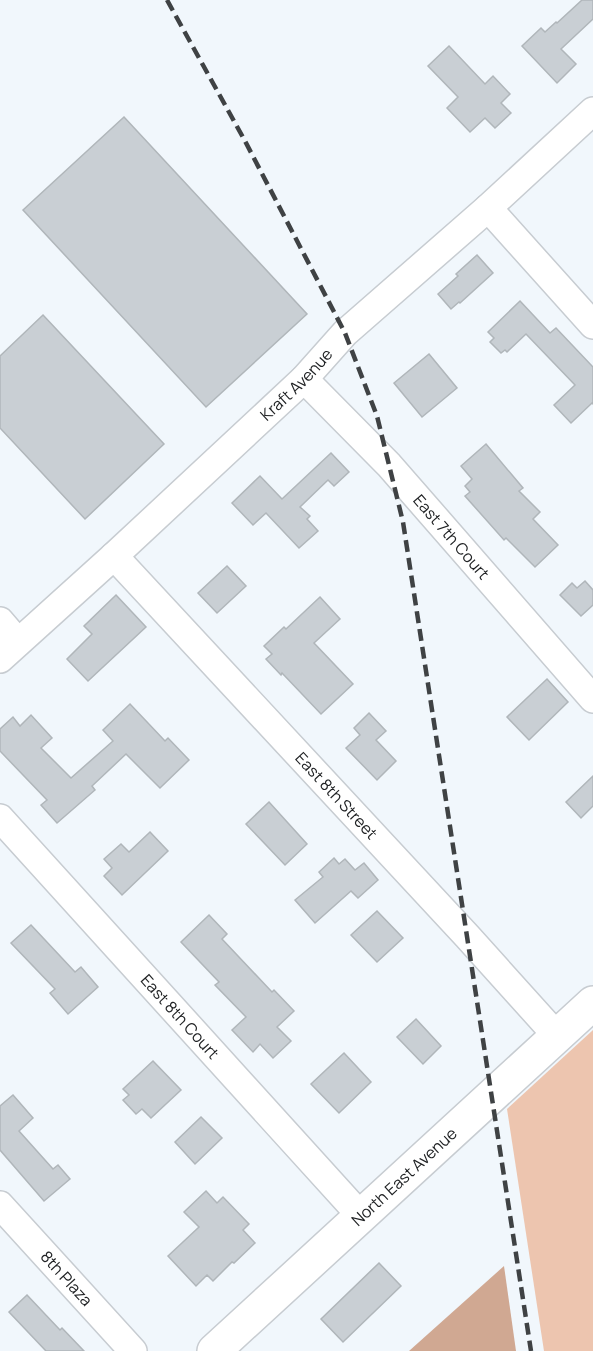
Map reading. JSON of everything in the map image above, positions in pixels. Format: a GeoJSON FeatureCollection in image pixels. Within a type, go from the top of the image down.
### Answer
{"type":"FeatureCollection","features":[{"type":"Feature","properties":{"kind":"main road","name":"North East Avenue"},"geometry":{"type":"LineString","coordinates":[[214,1351],[593,1002]]}},
{"type":"Feature","properties":{"kind":"street","name":"Kraft Avenue"},"geometry":{"type":"LineString","coordinates":[[9,650],[114,556],[304,379],[345,333],[488,208],[593,111]]}},
{"type":"Feature","properties":{"kind":"street"},"geometry":{"type":"LineString","coordinates":[[488,208],[593,325]]}},
{"type":"Feature","properties":{"kind":"street","name":"East 7th Court"},"geometry":{"type":"LineString","coordinates":[[304,379],[389,465],[593,699]]}},
{"type":"Feature","properties":{"kind":"street","name":"East 8th Street"},"geometry":{"type":"LineString","coordinates":[[114,556],[557,1036]]}},
{"type":"Feature","properties":{"kind":"street"},"geometry":{"type":"LineString","coordinates":[[0,621],[9,650]]}},
{"type":"Feature","properties":{"kind":"street","name":"East 8th Court"},"geometry":{"type":"LineString","coordinates":[[0,818],[361,1216]]}},
{"type":"Feature","properties":{"kind":"street","name":"8th Plaza"},"geometry":{"type":"LineString","coordinates":[[0,1205],[132,1351]]}},
{"type":"Feature","properties":{"kind":"shaded area"},"geometry":{"type":"Polygon","coordinates":[[[593,1030],[593,1351],[544,1351],[507,1109],[593,1030]]]}},
{"type":"Feature","properties":{"kind":"shaded area"},"geometry":{"type":"Polygon","coordinates":[[[504,1266],[516,1351],[409,1351],[504,1266]]]}},
{"type":"Feature","properties":{"kind":"building"},"geometry":{"type":"Polygon","coordinates":[[[582,0],[593,0],[593,19],[561,49],[576,64],[557,83],[522,46],[541,28],[545,32],[557,23],[582,0]]]}},
{"type":"Feature","properties":{"kind":"building"},"geometry":{"type":"Polygon","coordinates":[[[449,46],[485,84],[493,76],[510,94],[501,103],[511,113],[495,128],[485,118],[470,132],[447,108],[458,97],[428,66],[449,46]]]}},
{"type":"Feature","properties":{"kind":"building"},"geometry":{"type":"Polygon","coordinates":[[[124,117],[307,314],[206,407],[23,210],[124,117]]]}},
{"type":"Feature","properties":{"kind":"building"},"geometry":{"type":"Polygon","coordinates":[[[477,255],[493,273],[451,309],[438,294],[477,255]]]}},
{"type":"Feature","properties":{"kind":"building"},"geometry":{"type":"Polygon","coordinates":[[[520,301],[550,333],[556,328],[593,367],[593,404],[571,423],[554,405],[575,385],[526,334],[507,352],[505,350],[501,353],[490,342],[494,338],[488,332],[520,301]]]}},
{"type":"Feature","properties":{"kind":"building"},"geometry":{"type":"Polygon","coordinates":[[[43,315],[164,444],[85,519],[0,428],[0,356],[43,315]]]}},
{"type":"Feature","properties":{"kind":"building"},"geometry":{"type":"Polygon","coordinates":[[[429,354],[457,388],[422,417],[394,383],[429,354]]]}},
{"type":"Feature","properties":{"kind":"building"},"geometry":{"type":"Polygon","coordinates":[[[486,444],[523,488],[519,491],[540,512],[533,519],[558,545],[535,567],[506,538],[504,540],[465,496],[470,492],[465,486],[472,479],[461,466],[486,444]]]}},
{"type":"Feature","properties":{"kind":"building"},"geometry":{"type":"Polygon","coordinates":[[[331,453],[349,472],[334,486],[328,480],[300,507],[310,516],[307,519],[318,531],[299,548],[266,513],[253,525],[232,503],[260,476],[282,499],[331,453]]]}},
{"type":"Feature","properties":{"kind":"building"},"geometry":{"type":"Polygon","coordinates":[[[227,566],[246,586],[217,613],[198,593],[227,566]]]}},
{"type":"Feature","properties":{"kind":"building"},"geometry":{"type":"Polygon","coordinates":[[[585,581],[593,590],[593,605],[581,616],[560,595],[572,583],[577,588],[585,581]]]}},
{"type":"Feature","properties":{"kind":"building"},"geometry":{"type":"Polygon","coordinates":[[[116,595],[146,627],[88,681],[67,659],[92,634],[84,626],[116,595]]]}},
{"type":"Feature","properties":{"kind":"building"},"geometry":{"type":"Polygon","coordinates":[[[320,597],[340,619],[314,643],[353,684],[321,714],[266,659],[272,654],[264,646],[320,597]]]}},
{"type":"Feature","properties":{"kind":"building"},"geometry":{"type":"Polygon","coordinates":[[[547,679],[568,702],[529,740],[507,717],[547,679]]]}},
{"type":"Feature","properties":{"kind":"building"},"geometry":{"type":"Polygon","coordinates":[[[130,704],[165,741],[168,738],[189,760],[160,788],[126,754],[92,786],[95,790],[57,823],[41,805],[47,800],[0,751],[0,729],[13,717],[20,726],[31,715],[52,738],[41,748],[71,778],[113,741],[103,730],[130,704]]]}},
{"type":"Feature","properties":{"kind":"building"},"geometry":{"type":"Polygon","coordinates":[[[369,713],[386,731],[376,740],[396,761],[377,780],[346,748],[360,735],[354,728],[369,713]]]}},
{"type":"Feature","properties":{"kind":"building"},"geometry":{"type":"Polygon","coordinates":[[[593,776],[593,806],[581,818],[566,802],[593,776]]]}},
{"type":"Feature","properties":{"kind":"building"},"geometry":{"type":"Polygon","coordinates":[[[269,802],[307,844],[285,865],[246,824],[269,802]]]}},
{"type":"Feature","properties":{"kind":"building"},"geometry":{"type":"Polygon","coordinates":[[[150,832],[168,851],[122,895],[104,876],[112,868],[104,859],[121,844],[129,852],[150,832]]]}},
{"type":"Feature","properties":{"kind":"building"},"geometry":{"type":"Polygon","coordinates":[[[334,858],[339,864],[345,859],[355,870],[364,863],[378,880],[358,898],[351,891],[315,923],[295,900],[323,877],[319,872],[334,858]]]}},
{"type":"Feature","properties":{"kind":"building"},"geometry":{"type":"Polygon","coordinates":[[[377,911],[403,938],[377,962],[351,935],[377,911]]]}},
{"type":"Feature","properties":{"kind":"building"},"geometry":{"type":"Polygon","coordinates":[[[209,915],[227,934],[222,939],[272,992],[274,990],[294,1011],[277,1027],[291,1041],[273,1058],[260,1044],[253,1052],[232,1030],[246,1017],[215,985],[219,982],[181,942],[209,915]]]}},
{"type":"Feature","properties":{"kind":"building"},"geometry":{"type":"Polygon","coordinates":[[[31,925],[75,972],[81,967],[98,987],[68,1014],[50,993],[55,989],[11,943],[31,925]]]}},
{"type":"Feature","properties":{"kind":"building"},"geometry":{"type":"Polygon","coordinates":[[[416,1019],[441,1046],[423,1064],[397,1037],[416,1019]]]}},
{"type":"Feature","properties":{"kind":"building"},"geometry":{"type":"Polygon","coordinates":[[[344,1053],[371,1082],[339,1113],[311,1084],[344,1053]]]}},
{"type":"Feature","properties":{"kind":"building"},"geometry":{"type":"Polygon","coordinates":[[[153,1061],[181,1090],[151,1118],[142,1109],[136,1114],[123,1100],[129,1095],[123,1089],[153,1061]]]}},
{"type":"Feature","properties":{"kind":"building"},"geometry":{"type":"Polygon","coordinates":[[[13,1095],[33,1118],[19,1131],[53,1169],[58,1165],[70,1179],[44,1201],[0,1150],[0,1106],[13,1095]]]}},
{"type":"Feature","properties":{"kind":"building"},"geometry":{"type":"Polygon","coordinates":[[[201,1117],[222,1138],[195,1164],[175,1142],[201,1117]]]}},
{"type":"Feature","properties":{"kind":"building"},"geometry":{"type":"Polygon","coordinates":[[[206,1191],[217,1203],[223,1197],[249,1224],[243,1230],[255,1243],[213,1281],[207,1275],[196,1286],[168,1256],[199,1227],[184,1212],[206,1191]]]}},
{"type":"Feature","properties":{"kind":"building"},"geometry":{"type":"Polygon","coordinates":[[[379,1263],[401,1286],[343,1342],[321,1319],[379,1263]]]}},
{"type":"Feature","properties":{"kind":"building"},"geometry":{"type":"Polygon","coordinates":[[[27,1295],[60,1330],[62,1328],[84,1351],[46,1351],[9,1312],[27,1295]]]}},
{"type":"Feature","properties":{"kind":"railway"},"geometry":{"type":"LineString","coordinates":[[167,0],[245,141],[345,333],[377,416],[403,522],[531,1351]]}}]}
